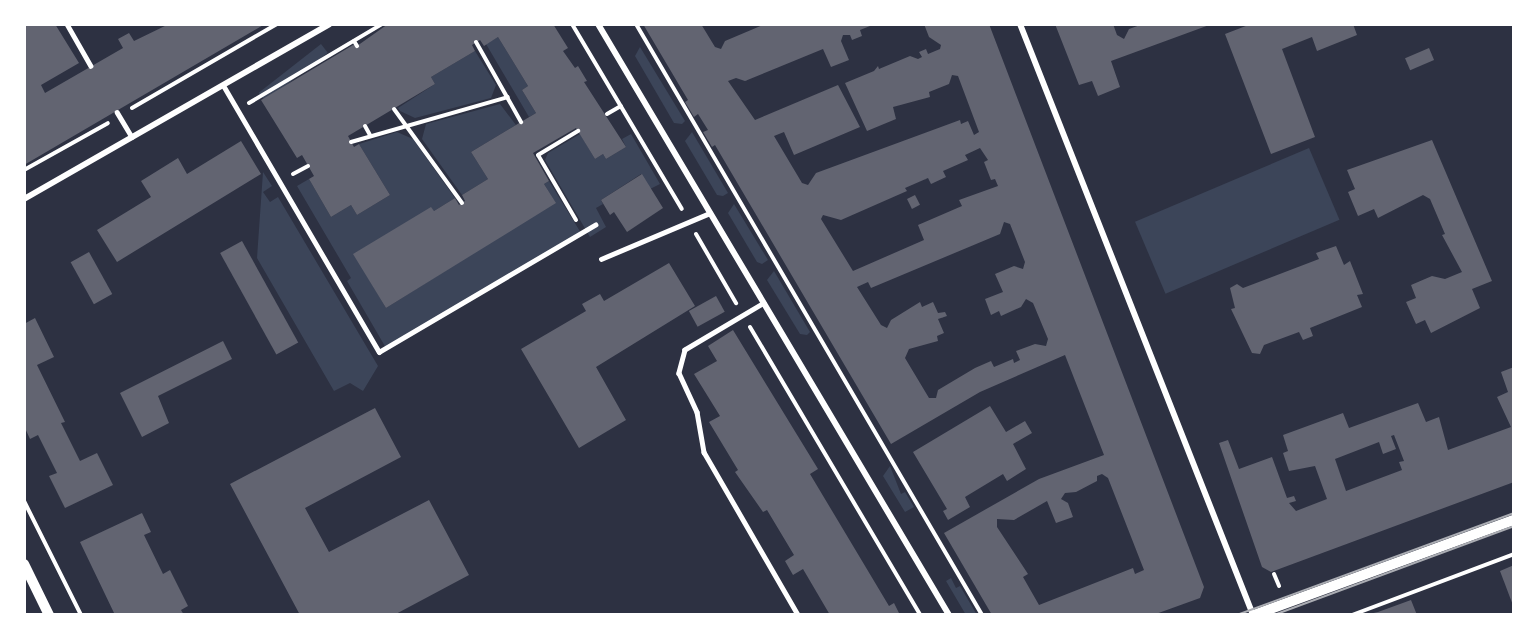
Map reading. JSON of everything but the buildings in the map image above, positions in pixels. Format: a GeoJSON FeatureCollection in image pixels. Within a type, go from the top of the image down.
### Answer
{"type":"FeatureCollection","features":[{"type":"Feature","properties":{"kind":"street"},"geometry":{"type":"LineString","coordinates":[[24,199],[224,87],[329,24]]}},
{"type":"Feature","properties":{"kind":"street"},"geometry":{"type":"LineString","coordinates":[[598,24],[949,615]]}},
{"type":"Feature","properties":{"kind":"street"},"geometry":{"type":"LineString","coordinates":[[1020,24],[1254,615],[1514,519]]}},
{"type":"Feature","properties":{"kind":"street"},"geometry":{"type":"LineString","coordinates":[[224,87],[379,352]]}},
{"type":"Feature","properties":{"kind":"street"},"geometry":{"type":"LineString","coordinates":[[24,564],[49,615]]}},
{"type":"Feature","properties":{"kind":"lane"},"geometry":{"type":"LineString","coordinates":[[67,24],[91,66]]}},
{"type":"Feature","properties":{"kind":"lane"},"geometry":{"type":"LineString","coordinates":[[118,114],[132,137]]}},
{"type":"Feature","properties":{"kind":"lane"},"geometry":{"type":"LineString","coordinates":[[602,259],[710,213]]}},
{"type":"Feature","properties":{"kind":"lane"},"geometry":{"type":"LineString","coordinates":[[379,352],[595,225]]}},
{"type":"Feature","properties":{"kind":"lane"},"geometry":{"type":"LineString","coordinates":[[764,303],[685,351],[679,373],[697,412],[704,452],[798,615]]}},
{"type":"Feature","properties":{"kind":"path"},"geometry":{"type":"LineString","coordinates":[[24,171],[118,114],[277,24]]}},
{"type":"Feature","properties":{"kind":"path"},"geometry":{"type":"LineString","coordinates":[[237,110],[382,24]]}},
{"type":"Feature","properties":{"kind":"path"},"geometry":{"type":"LineString","coordinates":[[636,24],[981,615]]}},
{"type":"Feature","properties":{"kind":"path"},"geometry":{"type":"LineString","coordinates":[[354,41],[357,46]]}},
{"type":"Feature","properties":{"kind":"path"},"geometry":{"type":"LineString","coordinates":[[476,42],[521,122]]}},
{"type":"Feature","properties":{"kind":"path"},"geometry":{"type":"LineString","coordinates":[[351,142],[508,97]]}},
{"type":"Feature","properties":{"kind":"path"},"geometry":{"type":"LineString","coordinates":[[607,114],[621,106]]}},
{"type":"Feature","properties":{"kind":"path"},"geometry":{"type":"LineString","coordinates":[[394,109],[462,203]]}},
{"type":"Feature","properties":{"kind":"path"},"geometry":{"type":"LineString","coordinates":[[365,126],[370,135]]}},
{"type":"Feature","properties":{"kind":"path"},"geometry":{"type":"LineString","coordinates":[[578,131],[537,153],[583,231]]}},
{"type":"Feature","properties":{"kind":"path"},"geometry":{"type":"LineString","coordinates":[[24,501],[81,615]]}},
{"type":"Feature","properties":{"kind":"path"},"geometry":{"type":"LineString","coordinates":[[1352,615],[1514,554]]}},
{"type":"Feature","properties":{"kind":"shaded area"},"geometry":{"type":"Polygon","coordinates":[[[498,37],[528,86],[522,90],[536,113],[529,117],[486,44],[498,37]]]}},
{"type":"Feature","properties":{"kind":"shaded area"},"geometry":{"type":"Polygon","coordinates":[[[321,44],[328,53],[266,101],[259,93],[321,44]]]}},
{"type":"Feature","properties":{"kind":"shaded area"},"geometry":{"type":"Polygon","coordinates":[[[640,47],[685,121],[682,124],[674,123],[635,56],[640,47]]]}},
{"type":"Feature","properties":{"kind":"shaded area"},"geometry":{"type":"Polygon","coordinates":[[[475,51],[496,85],[491,98],[415,118],[400,111],[398,108],[435,84],[431,77],[475,51]]]}},
{"type":"Feature","properties":{"kind":"shaded area"},"geometry":{"type":"Polygon","coordinates":[[[500,104],[516,125],[471,152],[488,179],[462,195],[422,139],[426,124],[500,104]]]}},
{"type":"Feature","properties":{"kind":"shaded area"},"geometry":{"type":"Polygon","coordinates":[[[397,132],[413,139],[455,198],[434,211],[431,208],[354,254],[386,308],[555,202],[544,184],[549,181],[581,233],[386,348],[347,281],[351,278],[297,186],[309,179],[331,217],[351,205],[357,215],[390,195],[359,144],[397,132]]]}},
{"type":"Feature","properties":{"kind":"shaded area"},"geometry":{"type":"Polygon","coordinates":[[[692,132],[728,193],[723,196],[717,195],[685,141],[692,132]]]}},
{"type":"Feature","properties":{"kind":"shaded area"},"geometry":{"type":"Polygon","coordinates":[[[580,134],[595,159],[603,154],[606,159],[626,147],[622,139],[631,134],[660,184],[650,189],[641,174],[601,200],[603,204],[596,208],[606,227],[590,237],[545,160],[548,153],[580,134]]]}},
{"type":"Feature","properties":{"kind":"shaded area"},"geometry":{"type":"Polygon","coordinates":[[[1309,148],[1339,220],[1166,294],[1135,222],[1309,148]]]}},
{"type":"Feature","properties":{"kind":"shaded area"},"geometry":{"type":"Polygon","coordinates":[[[263,172],[272,186],[263,192],[270,202],[278,197],[378,366],[363,391],[350,383],[334,391],[257,258],[263,172]]]}},
{"type":"Feature","properties":{"kind":"shaded area"},"geometry":{"type":"Polygon","coordinates":[[[734,204],[768,260],[762,264],[757,262],[728,213],[734,204]]]}},
{"type":"Feature","properties":{"kind":"shaded area"},"geometry":{"type":"Polygon","coordinates":[[[774,271],[810,332],[807,335],[800,334],[767,280],[774,271]]]}},
{"type":"Feature","properties":{"kind":"shaded area"},"geometry":{"type":"Polygon","coordinates":[[[890,466],[901,494],[905,492],[914,507],[905,512],[883,476],[890,466]]]}},
{"type":"Feature","properties":{"kind":"shaded area"},"geometry":{"type":"Polygon","coordinates":[[[951,578],[956,588],[960,586],[977,615],[966,615],[946,581],[951,578]]]}},
{"type":"Feature","properties":{"kind":"tram line"},"geometry":{"type":"LineString","coordinates":[[1237,615],[1514,513]]}},
{"type":"Feature","properties":{"kind":"tram line"},"geometry":{"type":"LineString","coordinates":[[1274,615],[1514,526]]}}]}
